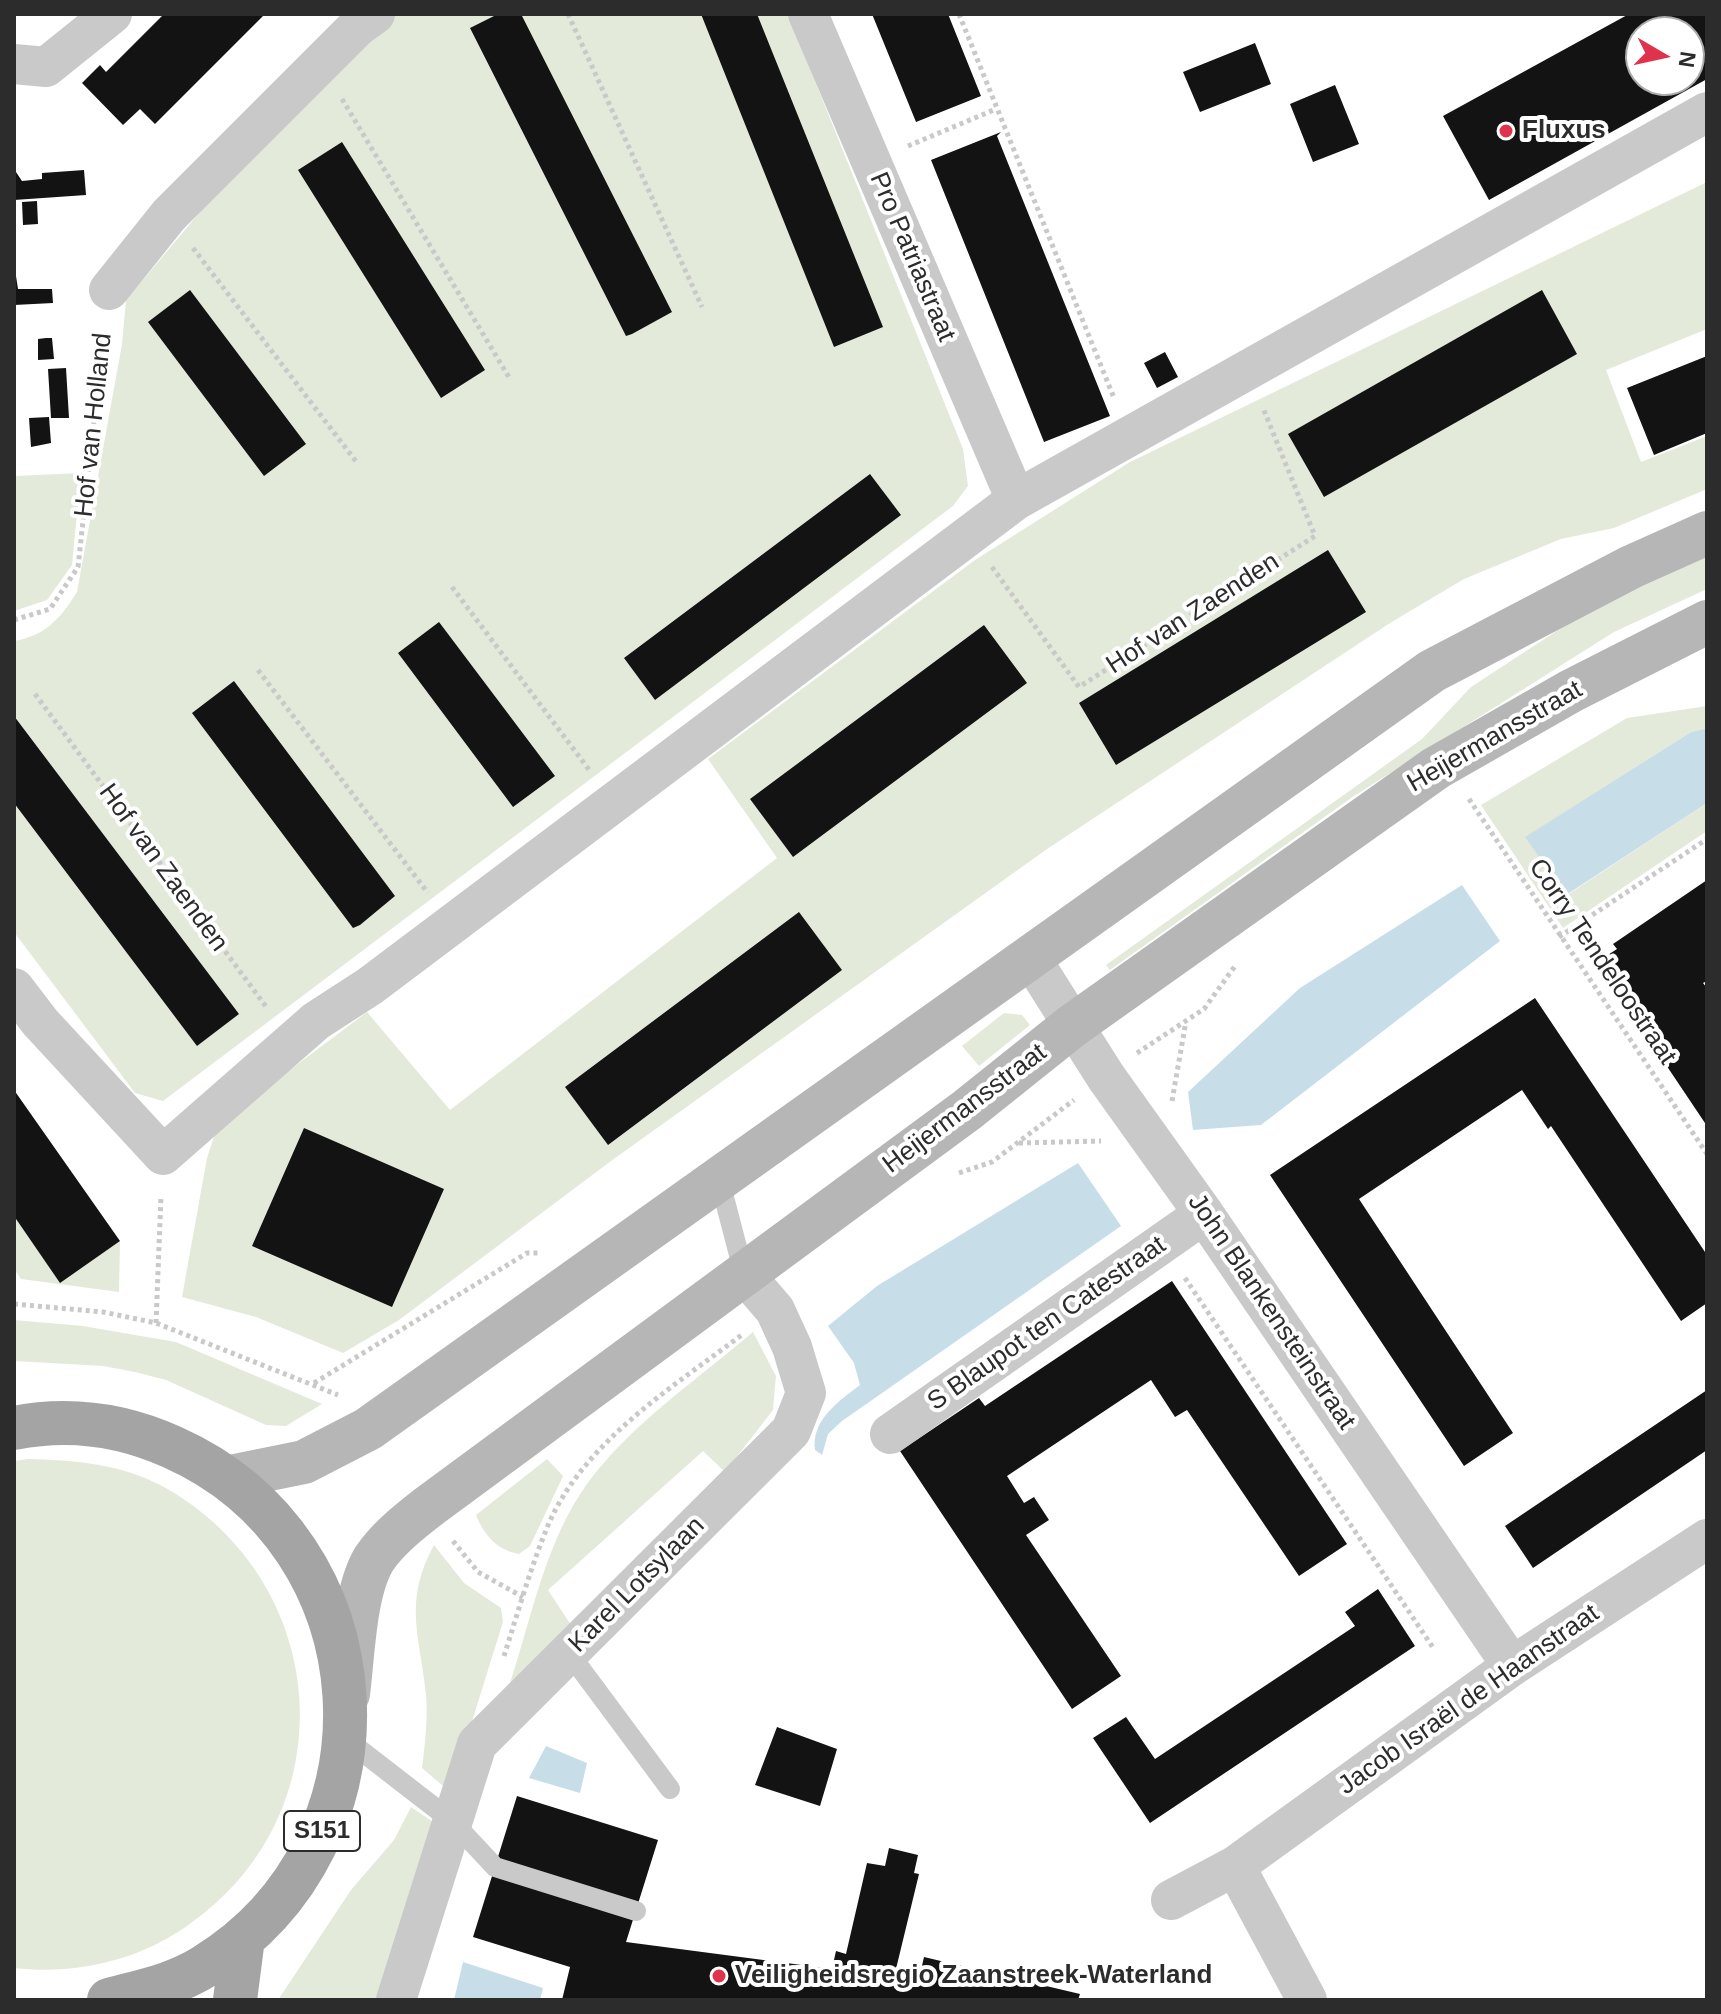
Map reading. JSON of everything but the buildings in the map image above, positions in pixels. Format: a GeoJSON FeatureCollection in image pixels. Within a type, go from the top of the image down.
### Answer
{"type":"FeatureCollection","features":[{"type":"Feature","properties":{"kind":"main road"},"geometry":{"type":"LineString","coordinates":[[230,1477],[304,1462],[368,1429],[1432,671],[1631,567],[1707,533]]}},
{"type":"Feature","properties":{"kind":"main road","name":"Heijermansstraat"},"geometry":{"type":"LineString","coordinates":[[346,1720],[362,1594],[372,1563],[395,1533],[967,1110],[1072,1026],[1436,768],[1571,691],[1707,622]]}},
{"type":"Feature","properties":{"kind":"main road","name":"S151"},"geometry":{"type":"LineString","coordinates":[[26,1420],[100,1424],[149,1436],[230,1477],[281,1528],[315,1580],[337,1638],[346,1720],[336,1796],[315,1849],[284,1897],[243,1938],[205,1966],[169,1985],[109,2000]]}},
{"type":"Feature","properties":{"kind":"main road"},"geometry":{"type":"LineString","coordinates":[[235,2000],[243,1938]]}},
{"type":"Feature","properties":{"kind":"street"},"geometry":{"type":"LineString","coordinates":[[14,64],[46,67],[112,14]]}},
{"type":"Feature","properties":{"kind":"street"},"geometry":{"type":"LineString","coordinates":[[109,290],[169,215],[321,63],[375,14]]}},
{"type":"Feature","properties":{"kind":"street","name":"Pro Patriastraat"},"geometry":{"type":"LineString","coordinates":[[808,14],[1016,500]]}},
{"type":"Feature","properties":{"kind":"street"},"geometry":{"type":"LineString","coordinates":[[14,988],[163,1155],[292,1041],[1016,500],[1707,112]]}},
{"type":"Feature","properties":{"kind":"street","name":"John Blankensteinstraat"},"geometry":{"type":"LineString","coordinates":[[1030,957],[1106,1077],[1204,1214],[1512,1666]]}},
{"type":"Feature","properties":{"kind":"street","name":"S Blaupot ten Catestraat"},"geometry":{"type":"LineString","coordinates":[[890,1434],[1204,1214]]}},
{"type":"Feature","properties":{"kind":"street","name":"Karel Lotsylaan"},"geometry":{"type":"LineString","coordinates":[[396,2000],[477,1744],[791,1431],[806,1393],[792,1347],[775,1310],[744,1274]]}},
{"type":"Feature","properties":{"kind":"street","name":"Jacob Israël de Haanstraat"},"geometry":{"type":"LineString","coordinates":[[1171,1900],[1235,1866],[1512,1666],[1707,1539]]}},
{"type":"Feature","properties":{"kind":"street"},"geometry":{"type":"LineString","coordinates":[[1235,1866],[1307,2000]]}},
{"type":"Feature","properties":{"kind":"lane","name":"Karel Lotsylaan"},"geometry":{"type":"LineString","coordinates":[[719,1178],[744,1274]]}},
{"type":"Feature","properties":{"kind":"lane"},"geometry":{"type":"LineString","coordinates":[[569,1653],[670,1789]]}},
{"type":"Feature","properties":{"kind":"lane"},"geometry":{"type":"LineString","coordinates":[[346,1720],[452,1821],[495,1867],[636,1911]]}},
{"type":"Feature","properties":{"kind":"path"},"geometry":{"type":"LineString","coordinates":[[568,14],[702,307]]}},
{"type":"Feature","properties":{"kind":"path"},"geometry":{"type":"LineString","coordinates":[[959,14],[1129,436]]}},
{"type":"Feature","properties":{"kind":"path"},"geometry":{"type":"LineString","coordinates":[[321,63],[510,379]]}},
{"type":"Feature","properties":{"kind":"path"},"geometry":{"type":"LineString","coordinates":[[871,162],[996,109]]}},
{"type":"Feature","properties":{"kind":"path"},"geometry":{"type":"LineString","coordinates":[[169,215],[358,464]]}},
{"type":"Feature","properties":{"kind":"path","name":"Hof van Holland"},"geometry":{"type":"LineString","coordinates":[[14,620],[50,609],[78,567],[109,290]]}},
{"type":"Feature","properties":{"kind":"path","name":"Hof van Zaenden"},"geometry":{"type":"LineString","coordinates":[[969,535],[1079,687],[1315,536],[1248,370]]}},
{"type":"Feature","properties":{"kind":"path"},"geometry":{"type":"LineString","coordinates":[[452,587],[612,801]]}},
{"type":"Feature","properties":{"kind":"path"},"geometry":{"type":"LineString","coordinates":[[258,670],[450,923]]}},
{"type":"Feature","properties":{"kind":"path","name":"Hof van Zaenden"},"geometry":{"type":"LineString","coordinates":[[35,694],[292,1041]]}},
{"type":"Feature","properties":{"kind":"path","name":"Corry Tendeloostraat"},"geometry":{"type":"LineString","coordinates":[[1465,791],[1559,937],[1707,1154]]}},
{"type":"Feature","properties":{"kind":"path"},"geometry":{"type":"LineString","coordinates":[[1559,937],[1707,839]]}},
{"type":"Feature","properties":{"kind":"path"},"geometry":{"type":"LineString","coordinates":[[948,1176],[992,1162],[1156,1039],[1204,1009],[1239,961]]}},
{"type":"Feature","properties":{"kind":"path"},"geometry":{"type":"LineString","coordinates":[[156,1323],[163,1155]]}},
{"type":"Feature","properties":{"kind":"path"},"geometry":{"type":"LineString","coordinates":[[1162,1244],[1434,1649]]}},
{"type":"Feature","properties":{"kind":"path"},"geometry":{"type":"LineString","coordinates":[[314,1384],[527,1253],[542,1253]]}},
{"type":"Feature","properties":{"kind":"path"},"geometry":{"type":"LineString","coordinates":[[14,1304],[103,1312],[156,1323],[339,1395],[368,1429]]}},
{"type":"Feature","properties":{"kind":"path"},"geometry":{"type":"LineString","coordinates":[[500,1670],[550,1521],[583,1468],[639,1413],[775,1310]]}},
{"type":"Feature","properties":{"kind":"path"},"geometry":{"type":"LineString","coordinates":[[428,1507],[478,1572],[523,1597]]}},
{"type":"Feature","properties":{"kind":"green space"},"geometry":{"type":"Polygon","coordinates":[[[392,14],[788,14],[963,449],[968,486],[953,506],[163,1101],[135,1093],[14,932],[14,641],[35,635],[51,624],[77,592],[122,344],[126,300],[311,80],[392,14]]]}},
{"type":"Feature","properties":{"kind":"green space"},"geometry":{"type":"Polygon","coordinates":[[[1707,182],[1707,329],[1606,370],[1641,462],[1707,436],[1707,489],[1614,528],[1561,539],[1464,579],[1390,623],[1047,849],[611,1161],[399,1320],[343,1353],[256,1317],[182,1297],[207,1158],[218,1124],[367,1012],[450,1110],[777,858],[708,759],[975,560],[1130,462],[1707,182]]]}},
{"type":"Feature","properties":{"kind":"green space"},"geometry":{"type":"Polygon","coordinates":[[[81,473],[72,565],[47,600],[14,611],[14,476],[81,473]]]}},
{"type":"Feature","properties":{"kind":"green space"},"geometry":{"type":"Polygon","coordinates":[[[1707,554],[1707,589],[1614,632],[1354,796],[1110,970],[1106,965],[1422,739],[1471,687],[1604,600],[1707,554]]]}},
{"type":"Feature","properties":{"kind":"green space"},"geometry":{"type":"Polygon","coordinates":[[[1707,706],[1707,728],[1691,732],[1526,837],[1567,895],[1707,803],[1707,831],[1563,928],[1481,805],[1627,718],[1707,706]]]}},
{"type":"Feature","properties":{"kind":"green space"},"geometry":{"type":"Polygon","coordinates":[[[1004,1013],[1022,1015],[1030,1025],[979,1066],[962,1046],[1004,1013]]]}},
{"type":"Feature","properties":{"kind":"green space"},"geometry":{"type":"Polygon","coordinates":[[[14,1216],[60,1282],[120,1241],[119,1292],[21,1279],[14,1269],[14,1216]]]}},
{"type":"Feature","properties":{"kind":"green space"},"geometry":{"type":"Polygon","coordinates":[[[14,1320],[83,1326],[176,1342],[322,1404],[286,1426],[266,1425],[166,1380],[135,1372],[103,1366],[14,1361],[14,1320]]]}},
{"type":"Feature","properties":{"kind":"green space"},"geometry":{"type":"Polygon","coordinates":[[[753,1332],[776,1376],[773,1410],[725,1472],[703,1451],[548,1590],[573,1628],[510,1683],[550,1555],[587,1484],[644,1422],[753,1332]]]}},
{"type":"Feature","properties":{"kind":"green space"},"geometry":{"type":"Polygon","coordinates":[[[547,1459],[563,1476],[530,1546],[519,1554],[504,1549],[487,1535],[476,1515],[547,1459]]]}},
{"type":"Feature","properties":{"kind":"green space"},"geometry":{"type":"Polygon","coordinates":[[[14,1461],[81,1462],[132,1473],[164,1487],[220,1529],[262,1580],[288,1638],[300,1700],[295,1763],[276,1824],[239,1879],[187,1926],[147,1948],[105,1963],[37,1970],[14,1968],[14,1461]]]}},
{"type":"Feature","properties":{"kind":"green space"},"geometry":{"type":"Polygon","coordinates":[[[434,1545],[464,1583],[501,1608],[503,1622],[450,1792],[422,1768],[427,1703],[416,1602],[425,1565],[434,1545]]]}},
{"type":"Feature","properties":{"kind":"green space"},"geometry":{"type":"Polygon","coordinates":[[[411,1807],[439,1826],[383,2000],[278,2000],[351,1890],[394,1840],[411,1807]]]}},
{"type":"Feature","properties":{"kind":"water"},"geometry":{"type":"Polygon","coordinates":[[[1707,728],[1707,803],[1566,895],[1525,837],[1691,732],[1707,728]]]}},
{"type":"Feature","properties":{"kind":"water"},"geometry":{"type":"Polygon","coordinates":[[[1462,885],[1500,941],[1261,1125],[1193,1130],[1188,1092],[1300,988],[1462,885]]]}},
{"type":"Feature","properties":{"kind":"water"},"geometry":{"type":"Polygon","coordinates":[[[1078,1163],[1121,1226],[842,1421],[828,1434],[822,1455],[815,1450],[817,1429],[822,1420],[860,1385],[854,1363],[828,1326],[877,1286],[1078,1163]]]}},
{"type":"Feature","properties":{"kind":"water"},"geometry":{"type":"Polygon","coordinates":[[[546,1746],[587,1763],[580,1793],[529,1778],[546,1746]]]}},
{"type":"Feature","properties":{"kind":"water"},"geometry":{"type":"Polygon","coordinates":[[[463,1962],[543,1988],[540,2000],[454,2000],[463,1962]]]}},
{"type":"Feature","properties":{"kind":"place","name":"Fluxus"},"geometry":{"type":"Point","coordinates":[1506,131]}},
{"type":"Feature","properties":{"kind":"place","name":"Veiligheidsregio Zaanstreek-Waterland"},"geometry":{"type":"Point","coordinates":[719,1976]}}]}
